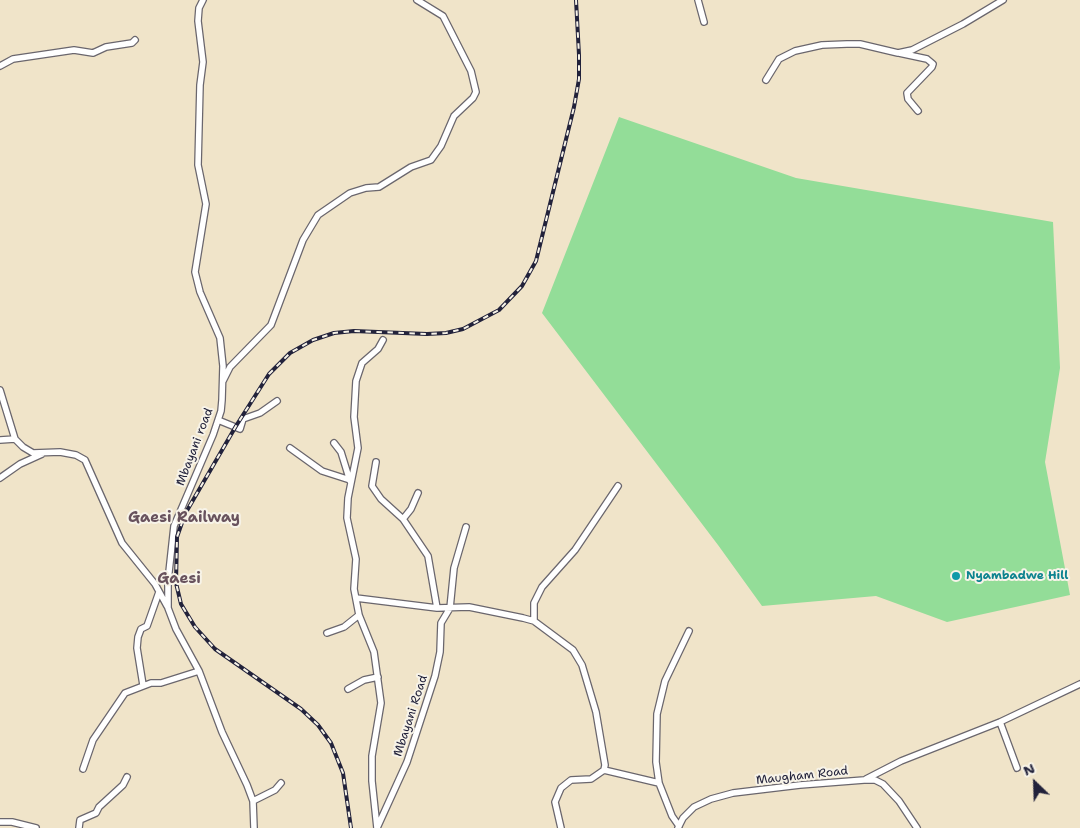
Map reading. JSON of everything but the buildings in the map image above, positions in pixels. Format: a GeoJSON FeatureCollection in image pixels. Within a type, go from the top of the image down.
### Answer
{"type":"FeatureCollection","features":[{"type":"Feature","properties":{"kind":"street","name":"Mbayani road"},"geometry":{"type":"LineString","coordinates":[[203,0],[199,8],[198,21],[203,62],[200,85],[198,165],[206,204],[195,272],[200,292],[220,338],[221,411],[174,526],[168,581],[168,608],[174,624],[199,671],[253,800],[254,828]]}},
{"type":"Feature","properties":{"kind":"street"},"geometry":{"type":"LineString","coordinates":[[222,383],[230,367],[271,325],[305,235],[318,215],[350,193],[366,188],[379,187],[411,167],[431,160],[441,146],[454,116],[473,98],[476,92],[471,71],[443,16],[417,0]]}},
{"type":"Feature","properties":{"kind":"street"},"geometry":{"type":"LineString","coordinates":[[698,0],[704,22]]}},
{"type":"Feature","properties":{"kind":"street"},"geometry":{"type":"LineString","coordinates":[[898,53],[927,43],[1002,0]]}},
{"type":"Feature","properties":{"kind":"street"},"geometry":{"type":"LineString","coordinates":[[0,66],[13,60],[74,50],[92,53],[106,47],[132,43],[135,40]]}},
{"type":"Feature","properties":{"kind":"street"},"geometry":{"type":"LineString","coordinates":[[766,80],[779,59],[806,48],[860,44],[927,59],[932,64],[932,67],[907,93],[908,99],[918,111]]}},
{"type":"Feature","properties":{"kind":"street"},"geometry":{"type":"LineString","coordinates":[[377,828],[372,771],[374,744],[380,712],[378,677],[374,652],[360,615],[356,598],[354,585],[356,559],[347,518],[350,481],[358,448],[354,416],[356,381],[362,363],[378,349],[383,340]]}},
{"type":"Feature","properties":{"kind":"street"},"geometry":{"type":"LineString","coordinates":[[0,390],[15,439],[27,450],[44,454]]}},
{"type":"Feature","properties":{"kind":"street"},"geometry":{"type":"LineString","coordinates":[[218,420],[240,429],[243,420],[277,401]]}},
{"type":"Feature","properties":{"kind":"street"},"geometry":{"type":"LineString","coordinates":[[0,440],[15,439]]}},
{"type":"Feature","properties":{"kind":"street"},"geometry":{"type":"LineString","coordinates":[[334,444],[343,456],[350,481]]}},
{"type":"Feature","properties":{"kind":"street"},"geometry":{"type":"LineString","coordinates":[[290,448],[322,471],[350,481]]}},
{"type":"Feature","properties":{"kind":"street"},"geometry":{"type":"LineString","coordinates":[[0,478],[20,464],[44,454],[60,452],[76,455],[84,460],[122,543],[159,592],[168,608]]}},
{"type":"Feature","properties":{"kind":"street"},"geometry":{"type":"LineString","coordinates":[[376,462],[371,481],[372,486],[382,499],[403,519],[416,536],[429,560],[438,608]]}},
{"type":"Feature","properties":{"kind":"street"},"geometry":{"type":"LineString","coordinates":[[534,621],[534,603],[542,587],[575,550],[618,486]]}},
{"type":"Feature","properties":{"kind":"street"},"geometry":{"type":"LineString","coordinates":[[403,519],[411,509],[418,493]]}},
{"type":"Feature","properties":{"kind":"street","name":"Mbayani Road"},"geometry":{"type":"LineString","coordinates":[[377,828],[415,740],[439,659],[441,623],[450,608],[454,568],[466,527]]}},
{"type":"Feature","properties":{"kind":"street"},"geometry":{"type":"LineString","coordinates":[[143,685],[137,648],[138,637],[141,629],[147,626],[159,592]]}},
{"type":"Feature","properties":{"kind":"street"},"geometry":{"type":"LineString","coordinates":[[356,598],[438,608],[483,609],[534,621],[567,645],[580,660],[598,721],[605,759],[604,770]]}},
{"type":"Feature","properties":{"kind":"street"},"geometry":{"type":"LineString","coordinates":[[327,633],[344,627],[360,615]]}},
{"type":"Feature","properties":{"kind":"street"},"geometry":{"type":"LineString","coordinates":[[679,827],[672,816],[659,782],[656,762],[659,701],[669,672],[690,631]]}},
{"type":"Feature","properties":{"kind":"street"},"geometry":{"type":"LineString","coordinates":[[83,769],[93,740],[122,696],[143,685],[183,677],[199,671]]}},
{"type":"Feature","properties":{"kind":"street"},"geometry":{"type":"LineString","coordinates":[[348,689],[364,680],[378,677]]}},
{"type":"Feature","properties":{"kind":"street"},"geometry":{"type":"LineString","coordinates":[[864,780],[900,761],[1000,722],[1080,684]]}},
{"type":"Feature","properties":{"kind":"street"},"geometry":{"type":"LineString","coordinates":[[1000,722],[1017,768]]}},
{"type":"Feature","properties":{"kind":"street"},"geometry":{"type":"LineString","coordinates":[[561,828],[555,802],[562,788],[572,780],[591,779],[604,770],[659,782]]}},
{"type":"Feature","properties":{"kind":"street"},"geometry":{"type":"LineString","coordinates":[[79,828],[80,820],[96,813],[99,807],[123,785],[127,777]]}},
{"type":"Feature","properties":{"kind":"street","name":"Maugham Road"},"geometry":{"type":"LineString","coordinates":[[679,827],[694,807],[711,799],[733,793],[790,786],[875,780],[890,790],[917,828]]}},
{"type":"Feature","properties":{"kind":"street"},"geometry":{"type":"LineString","coordinates":[[253,800],[275,790],[281,783]]}},
{"type":"Feature","properties":{"kind":"street"},"geometry":{"type":"LineString","coordinates":[[0,822],[12,822],[36,828]]}},
{"type":"Feature","properties":{"kind":"green space"},"geometry":{"type":"Polygon","coordinates":[[[619,117],[796,178],[1053,222],[1060,368],[1045,462],[1070,595],[947,622],[876,596],[762,606],[542,313],[619,117]]]}},
{"type":"Feature","properties":{"kind":"railway"},"geometry":{"type":"LineString","coordinates":[[351,828],[343,773],[331,743],[318,725],[301,709],[215,649],[195,627],[181,604],[176,583],[177,537],[185,514],[236,426],[269,374],[290,353],[313,340],[334,333],[354,331],[427,334],[446,333],[463,329],[499,310],[522,286],[536,261],[574,107],[579,79],[576,0]]}},
{"type":"Feature","properties":{"kind":"place","name":"Nyambadwe Hill"},"geometry":{"type":"Point","coordinates":[956,576]}},
{"type":"Feature","properties":{"kind":"district","name":"Gaesi Railway"},"geometry":{"type":"Point","coordinates":[184,518]}},
{"type":"Feature","properties":{"kind":"district","name":"Gaesi"},"geometry":{"type":"Point","coordinates":[179,579]}}]}
